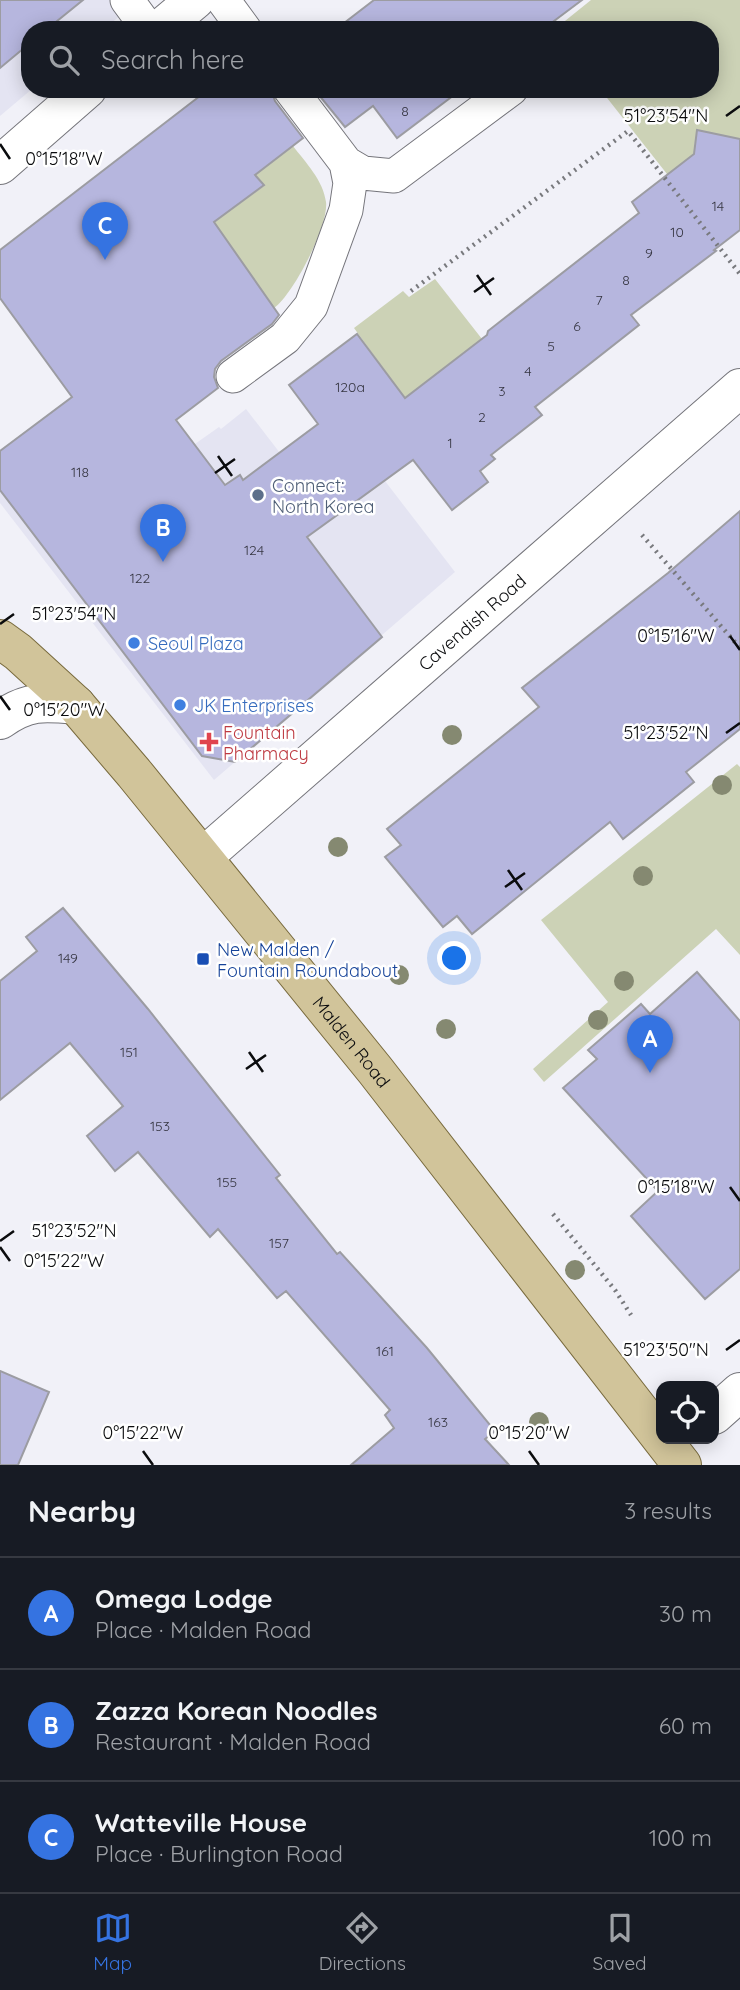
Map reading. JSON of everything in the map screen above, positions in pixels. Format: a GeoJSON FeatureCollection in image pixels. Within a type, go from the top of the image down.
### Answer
{"type":"FeatureCollection","features":[{"type":"Feature","properties":{"kind":"main road","name":"Malden Road"},"geometry":{"type":"LineString","coordinates":[[0,639],[76,705],[203,857],[680,1452]]}},
{"type":"Feature","properties":{"kind":"street"},"geometry":{"type":"LineString","coordinates":[[170,21],[195,0]]}},
{"type":"Feature","properties":{"kind":"street"},"geometry":{"type":"LineString","coordinates":[[0,165],[77,98]]}},
{"type":"Feature","properties":{"kind":"street","name":"Cavendish Road"},"geometry":{"type":"LineString","coordinates":[[203,857],[740,388]]}},
{"type":"Feature","properties":{"kind":"street"},"geometry":{"type":"LineString","coordinates":[[0,720],[41,702],[76,705]]}},
{"type":"Feature","properties":{"kind":"street"},"geometry":{"type":"LineString","coordinates":[[719,1411],[740,1392]]}},
{"type":"Feature","properties":{"kind":"lane"},"geometry":{"type":"LineString","coordinates":[[127,0],[142,21]]}},
{"type":"Feature","properties":{"kind":"lane"},"geometry":{"type":"LineString","coordinates":[[223,0],[238,21]]}},
{"type":"Feature","properties":{"kind":"lane"},"geometry":{"type":"LineString","coordinates":[[296,98],[346,163],[363,173],[394,176],[499,98]]}},
{"type":"Feature","properties":{"kind":"lane"},"geometry":{"type":"LineString","coordinates":[[233,376],[285,338],[311,306],[346,210],[350,183],[346,163]]}},
{"type":"Feature","properties":{"kind":"path"},"geometry":{"type":"LineString","coordinates":[[411,291],[628,131],[740,274]]}},
{"type":"Feature","properties":{"kind":"path"},"geometry":{"type":"LineString","coordinates":[[639,531],[740,648]]}},
{"type":"Feature","properties":{"kind":"shaded area"},"geometry":{"type":"Polygon","coordinates":[[[0,0],[139,0],[114,21],[21,21],[21,98],[0,116],[0,0]]]}},
{"type":"Feature","properties":{"kind":"shaded area"},"geometry":{"type":"Polygon","coordinates":[[[91,382],[185,451],[219,427],[221,429],[246,409],[280,453],[378,485],[385,481],[455,572],[214,780],[0,503],[0,451],[91,382]]]}},
{"type":"Feature","properties":{"kind":"green space"},"geometry":{"type":"Polygon","coordinates":[[[530,0],[540,0],[557,21],[546,21],[530,0]]]}},
{"type":"Feature","properties":{"kind":"green space"},"geometry":{"type":"Polygon","coordinates":[[[591,0],[740,0],[740,152],[708,132],[695,142],[694,153],[702,163],[719,240],[607,98],[719,98],[719,21],[565,21],[591,0]]]}},
{"type":"Feature","properties":{"kind":"green space"},"geometry":{"type":"Polygon","coordinates":[[[293,146],[321,186],[326,202],[325,213],[316,242],[300,275],[274,308],[187,227],[227,198],[235,207],[264,186],[255,175],[293,146]]]}},
{"type":"Feature","properties":{"kind":"green space"},"geometry":{"type":"Polygon","coordinates":[[[435,279],[482,339],[431,459],[419,468],[387,427],[412,408],[354,328],[403,291],[409,297],[435,279]]]}},
{"type":"Feature","properties":{"kind":"green space"},"geometry":{"type":"Polygon","coordinates":[[[737,764],[740,767],[740,955],[716,929],[544,1082],[533,1069],[608,1002],[541,920],[737,764]]]}},
{"type":"Feature","properties":{"kind":"building"},"geometry":{"type":"Polygon","coordinates":[[[0,0],[83,0],[57,21],[21,21],[21,50],[0,68],[0,0]]]}},
{"type":"Feature","properties":{"kind":"building"},"geometry":{"type":"Polygon","coordinates":[[[374,0],[582,0],[554,21],[347,21],[374,0]]]}},
{"type":"Feature","properties":{"kind":"building"},"geometry":{"type":"Polygon","coordinates":[[[197,98],[274,98],[303,138],[255,175],[264,185],[214,222],[279,315],[272,324],[221,361],[215,369],[214,377],[218,388],[176,420],[225,485],[240,475],[243,480],[318,424],[289,385],[357,334],[405,398],[639,213],[632,202],[694,154],[697,130],[740,139],[740,230],[631,315],[639,325],[535,407],[542,415],[491,455],[495,459],[480,471],[488,482],[452,510],[413,460],[307,537],[382,637],[235,762],[202,756],[0,490],[0,451],[72,397],[0,298],[0,250],[197,98]]]}},
{"type":"Feature","properties":{"kind":"building"},"geometry":{"type":"Polygon","coordinates":[[[321,98],[450,98],[397,138],[373,106],[345,127],[321,98]]]}},
{"type":"Feature","properties":{"kind":"building"},"geometry":{"type":"Polygon","coordinates":[[[740,511],[740,729],[686,772],[694,782],[623,839],[610,822],[472,934],[457,916],[443,927],[385,857],[401,845],[387,829],[539,707],[522,688],[668,573],[740,511]]]}},
{"type":"Feature","properties":{"kind":"building"},"geometry":{"type":"Polygon","coordinates":[[[63,908],[148,1009],[280,1175],[276,1178],[337,1254],[340,1252],[427,1348],[495,1431],[485,1439],[509,1465],[351,1465],[394,1428],[385,1415],[390,1410],[286,1291],[277,1298],[218,1229],[210,1237],[138,1152],[115,1171],[87,1136],[123,1106],[70,1043],[0,1100],[0,981],[37,951],[26,937],[63,908]]]}},
{"type":"Feature","properties":{"kind":"building"},"geometry":{"type":"Polygon","coordinates":[[[697,972],[740,1021],[740,1269],[705,1299],[631,1216],[658,1191],[563,1088],[597,1059],[588,1050],[641,1004],[650,1014],[697,972]]]}},
{"type":"Feature","properties":{"kind":"building"},"geometry":{"type":"Polygon","coordinates":[[[0,1371],[49,1392],[18,1465],[0,1465],[0,1371]]]}},
{"type":"Feature","properties":{"kind":"place","name":"Watteville House"},"geometry":{"type":"Point","coordinates":[105,260]}},
{"type":"Feature","properties":{"kind":"place","name":"Connect: North Korea"},"geometry":{"type":"Point","coordinates":[258,495]}},
{"type":"Feature","properties":{"kind":"place","name":"Zazza Korean Noodles"},"geometry":{"type":"Point","coordinates":[163,562]}},
{"type":"Feature","properties":{"kind":"place","name":"Seoul Plaza"},"geometry":{"type":"Point","coordinates":[134,643]}},
{"type":"Feature","properties":{"kind":"place","name":"JK Enterprises"},"geometry":{"type":"Point","coordinates":[180,705]}},
{"type":"Feature","properties":{"kind":"place","name":"Fountain Pharmacy"},"geometry":{"type":"Point","coordinates":[209,742]}},
{"type":"Feature","properties":{"kind":"place","name":"New Malden / Fountain Roundabout"},"geometry":{"type":"Point","coordinates":[203,959]}},
{"type":"Feature","properties":{"kind":"place","name":"Omega Lodge"},"geometry":{"type":"Point","coordinates":[650,1073]}}]}
